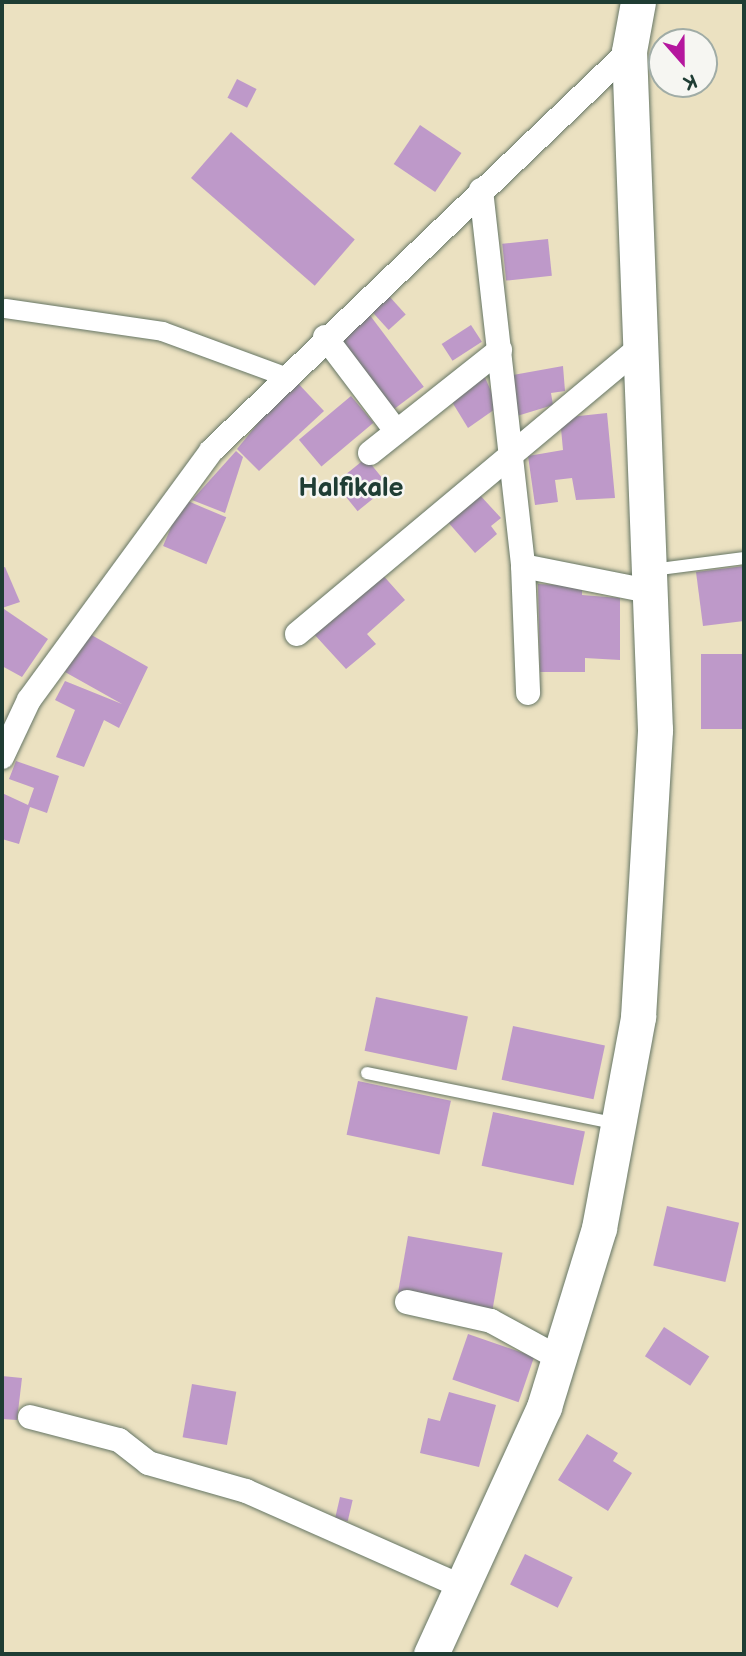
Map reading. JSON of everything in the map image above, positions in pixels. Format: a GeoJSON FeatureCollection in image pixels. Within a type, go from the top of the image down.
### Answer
{"type":"FeatureCollection","features":[{"type":"Feature","properties":{"kind":"main road"},"geometry":{"type":"LineString","coordinates":[[431,1654],[544,1407],[599,1228],[638,1017],[655,730],[653,581],[639,348],[629,51],[638,2]]}},
{"type":"Feature","properties":{"kind":"street"},"geometry":{"type":"LineString","coordinates":[[2,757],[29,700],[204,462],[284,376],[629,51]]}},
{"type":"Feature","properties":{"kind":"street"},"geometry":{"type":"LineString","coordinates":[[481,190],[523,566],[528,693]]}},
{"type":"Feature","properties":{"kind":"street"},"geometry":{"type":"LineString","coordinates":[[5,308],[162,331],[284,376]]}},
{"type":"Feature","properties":{"kind":"street"},"geometry":{"type":"LineString","coordinates":[[325,337],[396,431]]}},
{"type":"Feature","properties":{"kind":"street"},"geometry":{"type":"LineString","coordinates":[[297,634],[512,451],[639,348]]}},
{"type":"Feature","properties":{"kind":"street"},"geometry":{"type":"LineString","coordinates":[[370,453],[500,350]]}},
{"type":"Feature","properties":{"kind":"street"},"geometry":{"type":"LineString","coordinates":[[523,566],[653,581]]}},
{"type":"Feature","properties":{"kind":"street"},"geometry":{"type":"LineString","coordinates":[[407,1302],[491,1321],[559,1358]]}},
{"type":"Feature","properties":{"kind":"street"},"geometry":{"type":"LineString","coordinates":[[30,1418],[119,1440],[148,1463],[246,1491],[463,1587]]}},
{"type":"Feature","properties":{"kind":"lane"},"geometry":{"type":"LineString","coordinates":[[653,581],[744,558]]}},
{"type":"Feature","properties":{"kind":"lane"},"geometry":{"type":"LineString","coordinates":[[367,1073],[618,1125]]}},
{"type":"Feature","properties":{"kind":"building"},"geometry":{"type":"Polygon","coordinates":[[[237,79],[257,89],[247,108],[227,98],[237,79]]]}},
{"type":"Feature","properties":{"kind":"building"},"geometry":{"type":"Polygon","coordinates":[[[420,125],[461,153],[435,192],[394,164],[420,125]]]}},
{"type":"Feature","properties":{"kind":"building"},"geometry":{"type":"Polygon","coordinates":[[[231,132],[355,240],[315,286],[191,178],[231,132]]]}},
{"type":"Feature","properties":{"kind":"building"},"geometry":{"type":"Polygon","coordinates":[[[548,239],[552,276],[506,281],[502,244],[548,239]]]}},
{"type":"Feature","properties":{"kind":"building"},"geometry":{"type":"Polygon","coordinates":[[[389,296],[406,315],[389,330],[372,311],[389,296]]]}},
{"type":"Feature","properties":{"kind":"building"},"geometry":{"type":"Polygon","coordinates":[[[369,314],[424,387],[392,411],[337,338],[369,314]]]}},
{"type":"Feature","properties":{"kind":"building"},"geometry":{"type":"Polygon","coordinates":[[[471,325],[482,342],[453,361],[442,344],[471,325]]]}},
{"type":"Feature","properties":{"kind":"building"},"geometry":{"type":"Polygon","coordinates":[[[563,366],[565,391],[551,393],[553,405],[517,416],[513,375],[563,366]]]}},
{"type":"Feature","properties":{"kind":"building"},"geometry":{"type":"Polygon","coordinates":[[[483,373],[498,407],[468,428],[449,397],[483,373]]]}},
{"type":"Feature","properties":{"kind":"building"},"geometry":{"type":"Polygon","coordinates":[[[294,379],[324,411],[259,471],[237,449],[294,379]]]}},
{"type":"Feature","properties":{"kind":"building"},"geometry":{"type":"Polygon","coordinates":[[[351,396],[373,423],[321,467],[299,440],[351,396]]]}},
{"type":"Feature","properties":{"kind":"building"},"geometry":{"type":"Polygon","coordinates":[[[607,413],[615,498],[576,500],[572,478],[555,480],[558,502],[535,505],[528,456],[563,450],[560,418],[607,413]]]}},
{"type":"Feature","properties":{"kind":"building"},"geometry":{"type":"Polygon","coordinates":[[[236,451],[243,457],[225,513],[192,500],[236,451]]]}},
{"type":"Feature","properties":{"kind":"building"},"geometry":{"type":"Polygon","coordinates":[[[366,458],[389,486],[358,511],[335,483],[366,458]]]}},
{"type":"Feature","properties":{"kind":"building"},"geometry":{"type":"Polygon","coordinates":[[[478,493],[501,518],[491,526],[497,534],[475,553],[447,521],[478,493]]]}},
{"type":"Feature","properties":{"kind":"building"},"geometry":{"type":"Polygon","coordinates":[[[183,499],[226,517],[206,564],[163,546],[183,499]]]}},
{"type":"Feature","properties":{"kind":"building"},"geometry":{"type":"Polygon","coordinates":[[[744,566],[744,621],[703,626],[696,572],[744,566]]]}},
{"type":"Feature","properties":{"kind":"building"},"geometry":{"type":"Polygon","coordinates":[[[5,567],[20,602],[2,608],[2,568],[5,567]]]}},
{"type":"Feature","properties":{"kind":"building"},"geometry":{"type":"Polygon","coordinates":[[[381,573],[405,600],[367,634],[376,644],[346,669],[313,633],[381,573]]]}},
{"type":"Feature","properties":{"kind":"building"},"geometry":{"type":"Polygon","coordinates":[[[538,584],[582,586],[582,595],[620,598],[620,660],[585,658],[585,672],[540,672],[538,584]]]}},
{"type":"Feature","properties":{"kind":"building"},"geometry":{"type":"Polygon","coordinates":[[[4,609],[48,639],[22,677],[2,666],[4,609]]]}},
{"type":"Feature","properties":{"kind":"building"},"geometry":{"type":"Polygon","coordinates":[[[88,633],[148,667],[119,728],[104,720],[84,767],[56,757],[75,710],[55,700],[65,681],[122,704],[65,672],[88,633]]]}},
{"type":"Feature","properties":{"kind":"building"},"geometry":{"type":"Polygon","coordinates":[[[701,654],[744,654],[744,729],[701,729],[701,654]]]}},
{"type":"Feature","properties":{"kind":"building"},"geometry":{"type":"Polygon","coordinates":[[[16,761],[59,776],[47,813],[30,807],[19,844],[2,839],[2,793],[28,805],[34,788],[9,779],[16,761]]]}},
{"type":"Feature","properties":{"kind":"building"},"geometry":{"type":"Polygon","coordinates":[[[376,997],[468,1017],[457,1070],[365,1051],[376,997]]]}},
{"type":"Feature","properties":{"kind":"building"},"geometry":{"type":"Polygon","coordinates":[[[513,1026],[605,1046],[594,1099],[502,1080],[513,1026]]]}},
{"type":"Feature","properties":{"kind":"building"},"geometry":{"type":"Polygon","coordinates":[[[358,1081],[451,1101],[439,1155],[347,1135],[358,1081]]]}},
{"type":"Feature","properties":{"kind":"building"},"geometry":{"type":"Polygon","coordinates":[[[493,1112],[585,1132],[574,1185],[482,1166],[493,1112]]]}},
{"type":"Feature","properties":{"kind":"building"},"geometry":{"type":"Polygon","coordinates":[[[667,1206],[739,1223],[725,1282],[653,1265],[667,1206]]]}},
{"type":"Feature","properties":{"kind":"building"},"geometry":{"type":"Polygon","coordinates":[[[408,1236],[503,1253],[492,1311],[398,1294],[408,1236]]]}},
{"type":"Feature","properties":{"kind":"building"},"geometry":{"type":"Polygon","coordinates":[[[664,1327],[709,1356],[690,1386],[645,1356],[664,1327]]]}},
{"type":"Feature","properties":{"kind":"building"},"geometry":{"type":"Polygon","coordinates":[[[468,1334],[534,1357],[519,1402],[452,1379],[468,1334]]]}},
{"type":"Feature","properties":{"kind":"building"},"geometry":{"type":"Polygon","coordinates":[[[2,1376],[22,1378],[17,1420],[2,1419],[2,1376]]]}},
{"type":"Feature","properties":{"kind":"building"},"geometry":{"type":"Polygon","coordinates":[[[192,1384],[236,1392],[227,1445],[183,1437],[192,1384]]]}},
{"type":"Feature","properties":{"kind":"building"},"geometry":{"type":"Polygon","coordinates":[[[449,1392],[496,1405],[479,1467],[420,1453],[428,1418],[440,1421],[449,1392]]]}},
{"type":"Feature","properties":{"kind":"building"},"geometry":{"type":"Polygon","coordinates":[[[587,1434],[618,1453],[613,1461],[632,1473],[608,1511],[558,1480],[587,1434]]]}},
{"type":"Feature","properties":{"kind":"building"},"geometry":{"type":"Polygon","coordinates":[[[340,1497],[353,1500],[348,1521],[335,1518],[340,1497]]]}},
{"type":"Feature","properties":{"kind":"building"},"geometry":{"type":"Polygon","coordinates":[[[525,1554],[573,1577],[558,1608],[510,1585],[525,1554]]]}},
{"type":"Feature","properties":{"kind":"district","name":"Halfikale"},"geometry":{"type":"Point","coordinates":[351,489]}}]}
